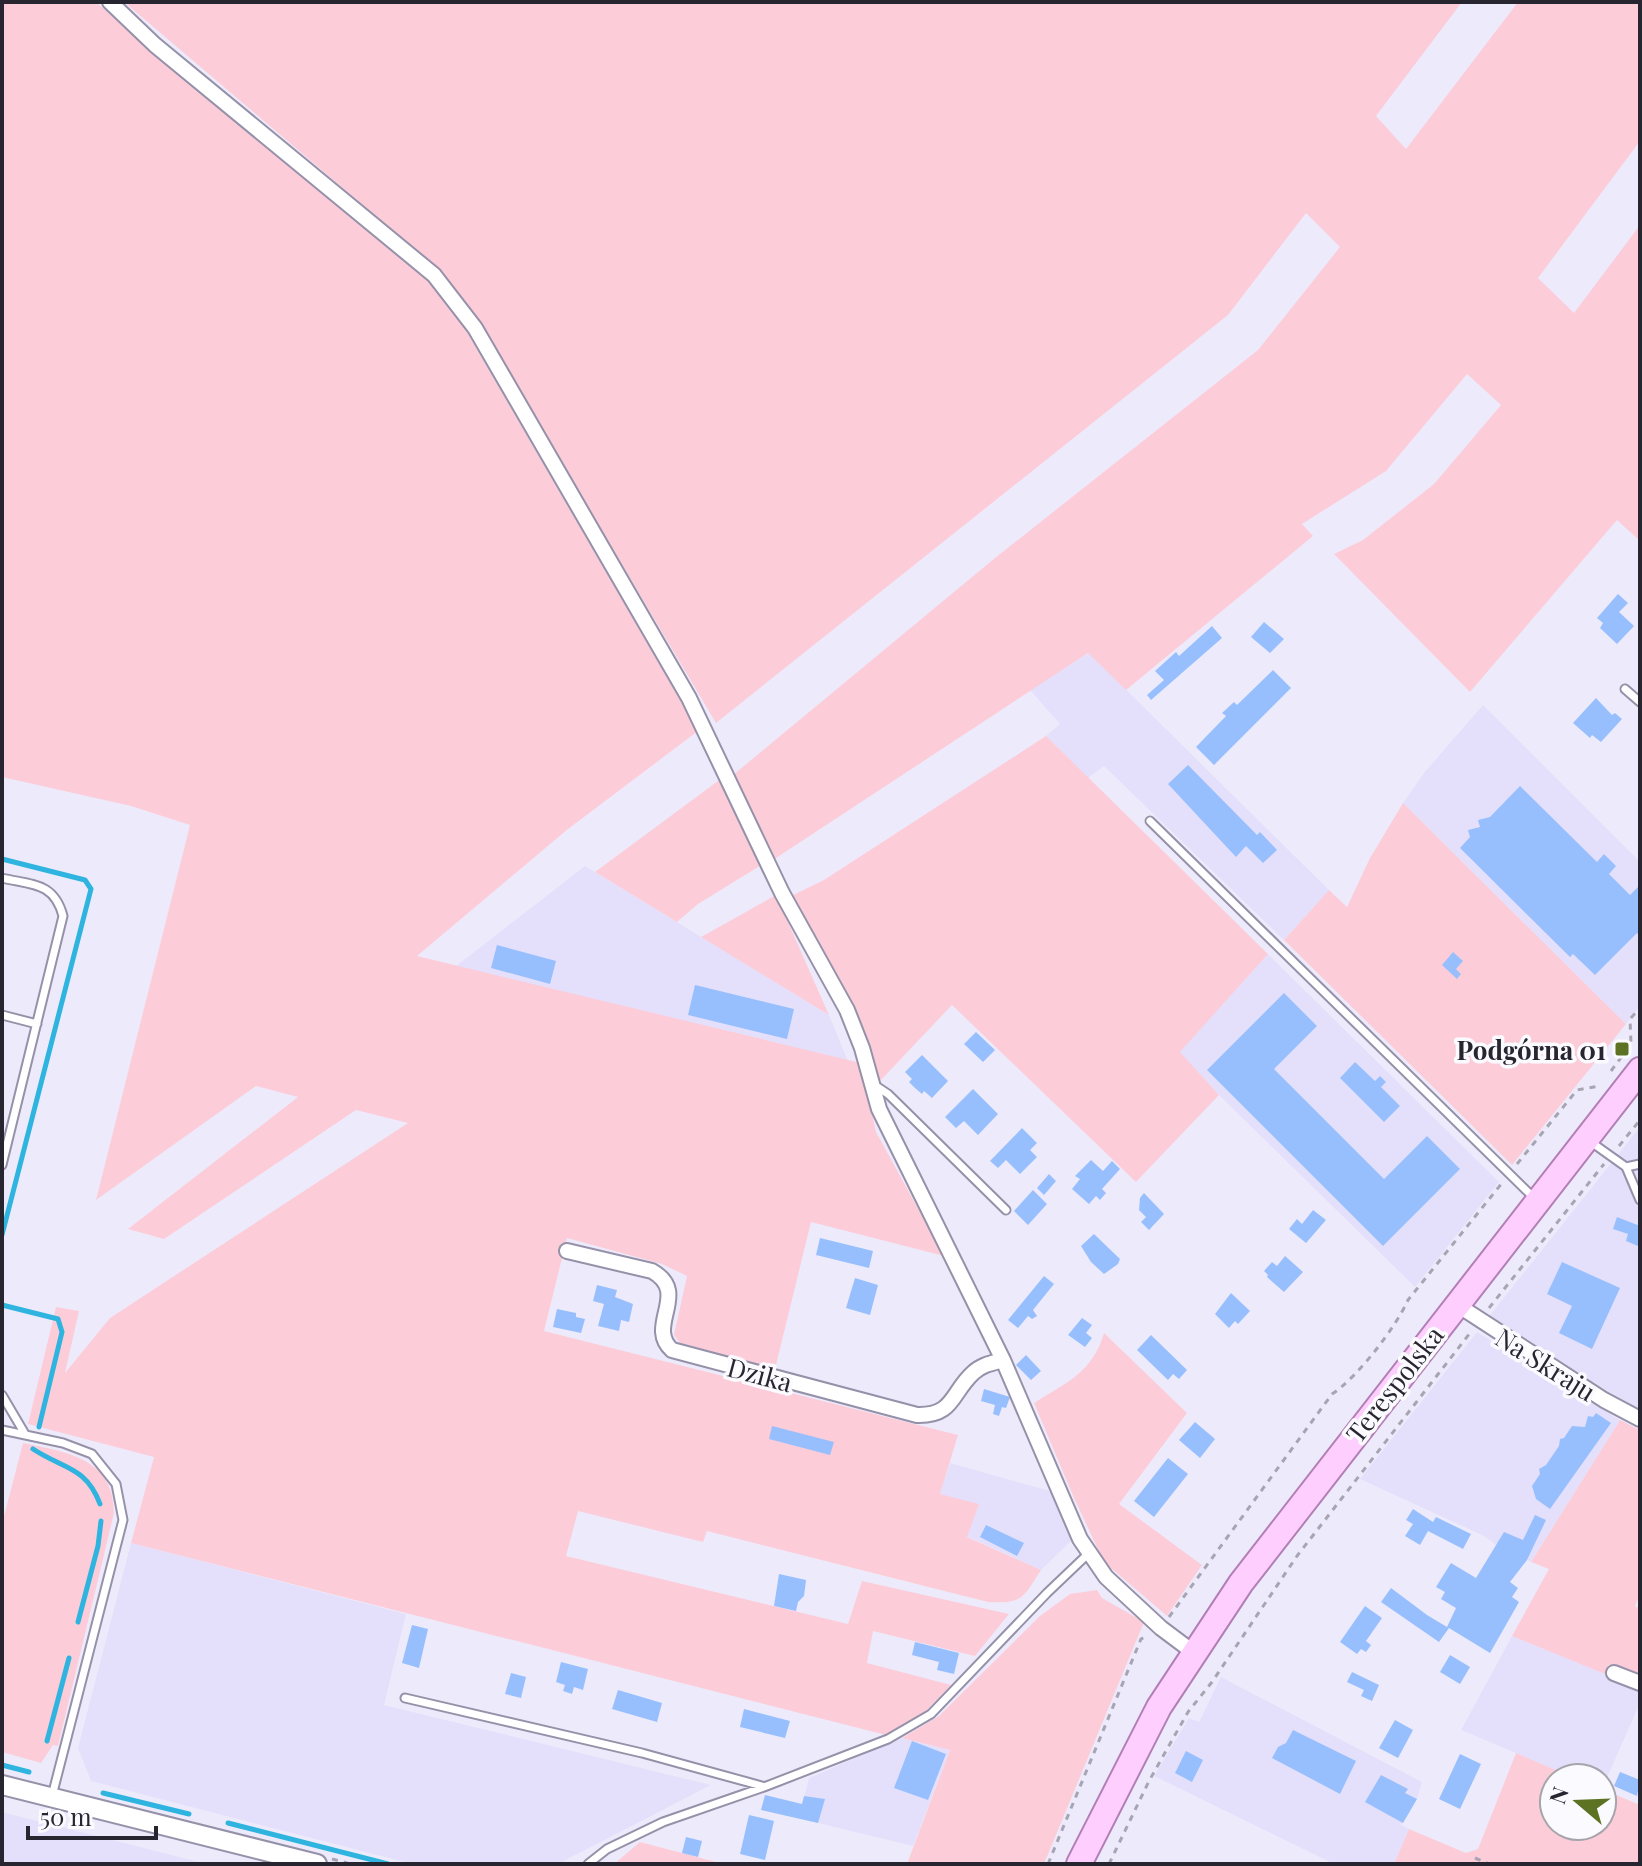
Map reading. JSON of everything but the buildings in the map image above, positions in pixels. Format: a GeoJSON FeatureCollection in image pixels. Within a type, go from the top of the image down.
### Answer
{"type":"FeatureCollection","features":[{"type":"Feature","properties":{"kind":"main road","name":"Terespolska"},"geometry":{"type":"LineString","coordinates":[[1079,1864],[1159,1707],[1241,1583],[1640,1070]]}},
{"type":"Feature","properties":{"kind":"street"},"geometry":{"type":"LineString","coordinates":[[110,2],[155,45],[434,275],[475,328],[689,698],[782,893],[847,1010],[862,1048],[879,1109],[1003,1360],[1080,1539],[1106,1577],[1161,1628],[1193,1652]]}},
{"type":"Feature","properties":{"kind":"street","name":"Dzika"},"geometry":{"type":"LineString","coordinates":[[567,1251],[652,1271],[661,1276],[669,1290],[662,1331],[665,1344],[672,1350],[917,1415],[927,1415],[948,1407],[973,1373],[987,1364],[1003,1360]]}},
{"type":"Feature","properties":{"kind":"street","name":"Na Skraju"},"geometry":{"type":"LineString","coordinates":[[1456,1304],[1604,1400],[1640,1419]]}},
{"type":"Feature","properties":{"kind":"street"},"geometry":{"type":"LineString","coordinates":[[1614,1673],[1640,1683]]}},
{"type":"Feature","properties":{"kind":"street"},"geometry":{"type":"LineString","coordinates":[[2,1785],[317,1864]]}},
{"type":"Feature","properties":{"kind":"lane"},"geometry":{"type":"LineString","coordinates":[[1625,689],[1640,702]]}},
{"type":"Feature","properties":{"kind":"lane"},"geometry":{"type":"LineString","coordinates":[[1150,821],[1537,1201]]}},
{"type":"Feature","properties":{"kind":"lane"},"geometry":{"type":"LineString","coordinates":[[2,878],[46,889],[58,898],[63,916],[2,1162]]}},
{"type":"Feature","properties":{"kind":"lane"},"geometry":{"type":"LineString","coordinates":[[2,1015],[37,1024]]}},
{"type":"Feature","properties":{"kind":"lane"},"geometry":{"type":"LineString","coordinates":[[870,1083],[888,1094],[1006,1210]]}},
{"type":"Feature","properties":{"kind":"lane"},"geometry":{"type":"LineString","coordinates":[[1586,1138],[1626,1167],[1640,1200]]}},
{"type":"Feature","properties":{"kind":"lane"},"geometry":{"type":"LineString","coordinates":[[1626,1167],[1640,1164]]}},
{"type":"Feature","properties":{"kind":"lane"},"geometry":{"type":"LineString","coordinates":[[2,1395],[25,1434]]}},
{"type":"Feature","properties":{"kind":"lane"},"geometry":{"type":"LineString","coordinates":[[2,1430],[92,1454],[116,1484],[123,1520],[52,1798]]}},
{"type":"Feature","properties":{"kind":"lane"},"geometry":{"type":"LineString","coordinates":[[588,1864],[607,1849],[663,1822],[888,1739],[931,1714],[1089,1553]]}},
{"type":"Feature","properties":{"kind":"lane"},"geometry":{"type":"LineString","coordinates":[[405,1698],[642,1753],[764,1787]]}},
{"type":"Feature","properties":{"kind":"path"},"geometry":{"type":"LineString","coordinates":[[1048,1864],[1141,1639],[1161,1628],[1332,1394],[1345,1386],[1401,1317],[1408,1300],[1577,1090],[1598,1089],[1631,1044],[1630,1019],[1640,1008]]}},
{"type":"Feature","properties":{"kind":"path"},"geometry":{"type":"LineString","coordinates":[[1109,1864],[1149,1781],[1188,1712],[1311,1537],[1640,1120]]}},
{"type":"Feature","properties":{"kind":"path"},"geometry":{"type":"LineString","coordinates":[[1475,1858],[1489,1864]]}},
{"type":"Feature","properties":{"kind":"shaded area"},"geometry":{"type":"Polygon","coordinates":[[[2,2],[96,2],[429,281],[453,308],[698,731],[568,829],[417,956],[861,1063],[876,1132],[944,1256],[811,1222],[775,1369],[680,1343],[674,1335],[687,1276],[662,1264],[567,1238],[544,1331],[958,1435],[940,1494],[979,1504],[967,1537],[1041,1570],[1026,1593],[1009,1602],[988,1602],[707,1531],[703,1542],[578,1511],[566,1556],[848,1624],[862,1581],[1009,1614],[975,1656],[873,1631],[867,1663],[951,1685],[925,1712],[886,1735],[131,1543],[154,1457],[28,1424],[56,1307],[79,1311],[65,1373],[110,1318],[408,1123],[356,1110],[164,1239],[128,1229],[298,1097],[256,1086],[96,1200],[190,825],[131,806],[2,777],[2,2]]]}},
{"type":"Feature","properties":{"kind":"shaded area"},"geometry":{"type":"Polygon","coordinates":[[[124,2],[1462,2],[1376,116],[1406,149],[1518,2],[1640,2],[1640,141],[1538,278],[1574,313],[1640,225],[1640,541],[1617,520],[1470,692],[1334,554],[1363,540],[1434,484],[1501,405],[1467,374],[1386,471],[1302,524],[1313,536],[1126,690],[1088,653],[773,860],[733,775],[995,558],[1258,350],[1340,247],[1306,213],[1228,315],[716,723],[470,309],[439,270],[124,2]]]}},
{"type":"Feature","properties":{"kind":"shaded area"},"geometry":{"type":"Polygon","coordinates":[[[1089,653],[1329,890],[1284,940],[1104,766],[1088,778],[1046,736],[1060,724],[1030,690],[1089,653]]]}},
{"type":"Feature","properties":{"kind":"shaded area"},"geometry":{"type":"Polygon","coordinates":[[[1483,705],[1640,862],[1640,1006],[1626,1024],[1403,803],[1424,773],[1483,705]]]}},
{"type":"Feature","properties":{"kind":"shaded area"},"geometry":{"type":"Polygon","coordinates":[[[1046,736],[1268,954],[1180,1052],[1219,1095],[1136,1182],[952,1005],[880,1081],[841,983],[793,895],[824,880],[1046,736]]]}},
{"type":"Feature","properties":{"kind":"shaded area"},"geometry":{"type":"Polygon","coordinates":[[[722,778],[763,864],[698,904],[677,922],[595,872],[722,778]]]}},
{"type":"Feature","properties":{"kind":"shaded area"},"geometry":{"type":"Polygon","coordinates":[[[1403,803],[1626,1024],[1512,1165],[1284,940],[1329,890],[1347,907],[1370,858],[1403,803]]]}},
{"type":"Feature","properties":{"kind":"shaded area"},"geometry":{"type":"Polygon","coordinates":[[[585,866],[829,1015],[848,1061],[456,966],[585,866]]]}},
{"type":"Feature","properties":{"kind":"shaded area"},"geometry":{"type":"Polygon","coordinates":[[[776,895],[829,1015],[701,937],[776,895]]]}},
{"type":"Feature","properties":{"kind":"shaded area"},"geometry":{"type":"Polygon","coordinates":[[[1268,954],[1499,1182],[1415,1287],[1179,1052],[1268,954]]]}},
{"type":"Feature","properties":{"kind":"shaded area"},"geometry":{"type":"Polygon","coordinates":[[[1640,1127],[1640,1410],[1487,1319],[1640,1127]]]}},
{"type":"Feature","properties":{"kind":"shaded area"},"geometry":{"type":"Polygon","coordinates":[[[1477,1332],[1620,1420],[1531,1562],[1497,1546],[1484,1536],[1360,1479],[1477,1332]]]}},
{"type":"Feature","properties":{"kind":"shaded area"},"geometry":{"type":"Polygon","coordinates":[[[1104,1333],[1187,1413],[1119,1504],[1202,1565],[1167,1616],[1104,1562],[1034,1403],[1085,1367],[1093,1358],[1104,1333]]]}},
{"type":"Feature","properties":{"kind":"shaded area"},"geometry":{"type":"Polygon","coordinates":[[[1620,1420],[1640,1430],[1640,1595],[1635,1606],[1640,1609],[1640,1677],[1608,1665],[1605,1674],[1512,1636],[1549,1569],[1531,1562],[1620,1420]]]}},
{"type":"Feature","properties":{"kind":"shaded area"},"geometry":{"type":"Polygon","coordinates":[[[23,1443],[71,1455],[97,1469],[112,1495],[114,1513],[58,1746],[53,1745],[41,1763],[2,1752],[2,1524],[23,1443]]]}},
{"type":"Feature","properties":{"kind":"shaded area"},"geometry":{"type":"Polygon","coordinates":[[[950,1463],[1050,1491],[1072,1540],[1041,1570],[966,1536],[940,1494],[950,1463]]]}},
{"type":"Feature","properties":{"kind":"shaded area"},"geometry":{"type":"Polygon","coordinates":[[[131,1543],[406,1614],[384,1705],[711,1785],[558,1864],[412,1864],[91,1781],[78,1748],[131,1543]]]}},
{"type":"Feature","properties":{"kind":"shaded area"},"geometry":{"type":"Polygon","coordinates":[[[1097,1590],[1102,1598],[1144,1622],[1044,1864],[907,1864],[950,1750],[902,1738],[939,1716],[1040,1616],[1070,1594],[1097,1590]]]}},
{"type":"Feature","properties":{"kind":"shaded area"},"geometry":{"type":"Polygon","coordinates":[[[1512,1636],[1640,1688],[1640,1703],[1614,1762],[1538,1762],[1461,1730],[1512,1636]]]}},
{"type":"Feature","properties":{"kind":"shaded area"},"geometry":{"type":"Polygon","coordinates":[[[1221,1677],[1422,1782],[1417,1799],[1401,1825],[1409,1829],[1394,1864],[1334,1864],[1154,1776],[1189,1718],[1199,1722],[1221,1677]]]}},
{"type":"Feature","properties":{"kind":"shaded area"},"geometry":{"type":"Polygon","coordinates":[[[902,1738],[950,1750],[913,1846],[818,1823],[819,1818],[800,1813],[809,1778],[902,1738]]]}},
{"type":"Feature","properties":{"kind":"shaded area"},"geometry":{"type":"Polygon","coordinates":[[[1516,1753],[1538,1762],[1538,1842],[1618,1842],[1618,1796],[1640,1805],[1640,1864],[1394,1864],[1409,1829],[1466,1853],[1478,1849],[1516,1753]]]}},
{"type":"Feature","properties":{"kind":"shaded area"},"geometry":{"type":"Polygon","coordinates":[[[2,1812],[152,1850],[207,1864],[2,1864],[2,1812]]]}},
{"type":"Feature","properties":{"kind":"shaded area"},"geometry":{"type":"Polygon","coordinates":[[[640,1842],[724,1864],[614,1864],[640,1842]]]}},
{"type":"Feature","properties":{"kind":"waterway"},"geometry":{"type":"LineString","coordinates":[[2,859],[85,880],[91,889],[2,1235]]}},
{"type":"Feature","properties":{"kind":"waterway"},"geometry":{"type":"LineString","coordinates":[[2,1305],[58,1319],[62,1332],[39,1427]]}},
{"type":"Feature","properties":{"kind":"waterway"},"geometry":{"type":"LineString","coordinates":[[33,1449],[81,1475],[100,1504]]}},
{"type":"Feature","properties":{"kind":"waterway"},"geometry":{"type":"LineString","coordinates":[[78,1622],[98,1546],[101,1521]]}},
{"type":"Feature","properties":{"kind":"waterway"},"geometry":{"type":"LineString","coordinates":[[47,1741],[69,1658]]}},
{"type":"Feature","properties":{"kind":"waterway"},"geometry":{"type":"LineString","coordinates":[[2,1765],[29,1772]]}},
{"type":"Feature","properties":{"kind":"waterway"},"geometry":{"type":"LineString","coordinates":[[103,1793],[189,1814]]}},
{"type":"Feature","properties":{"kind":"waterway"},"geometry":{"type":"LineString","coordinates":[[228,1823],[388,1864]]}},
{"type":"Feature","properties":{"kind":"place","name":"Podgórna 01"},"geometry":{"type":"Point","coordinates":[1622,1049]}}]}
